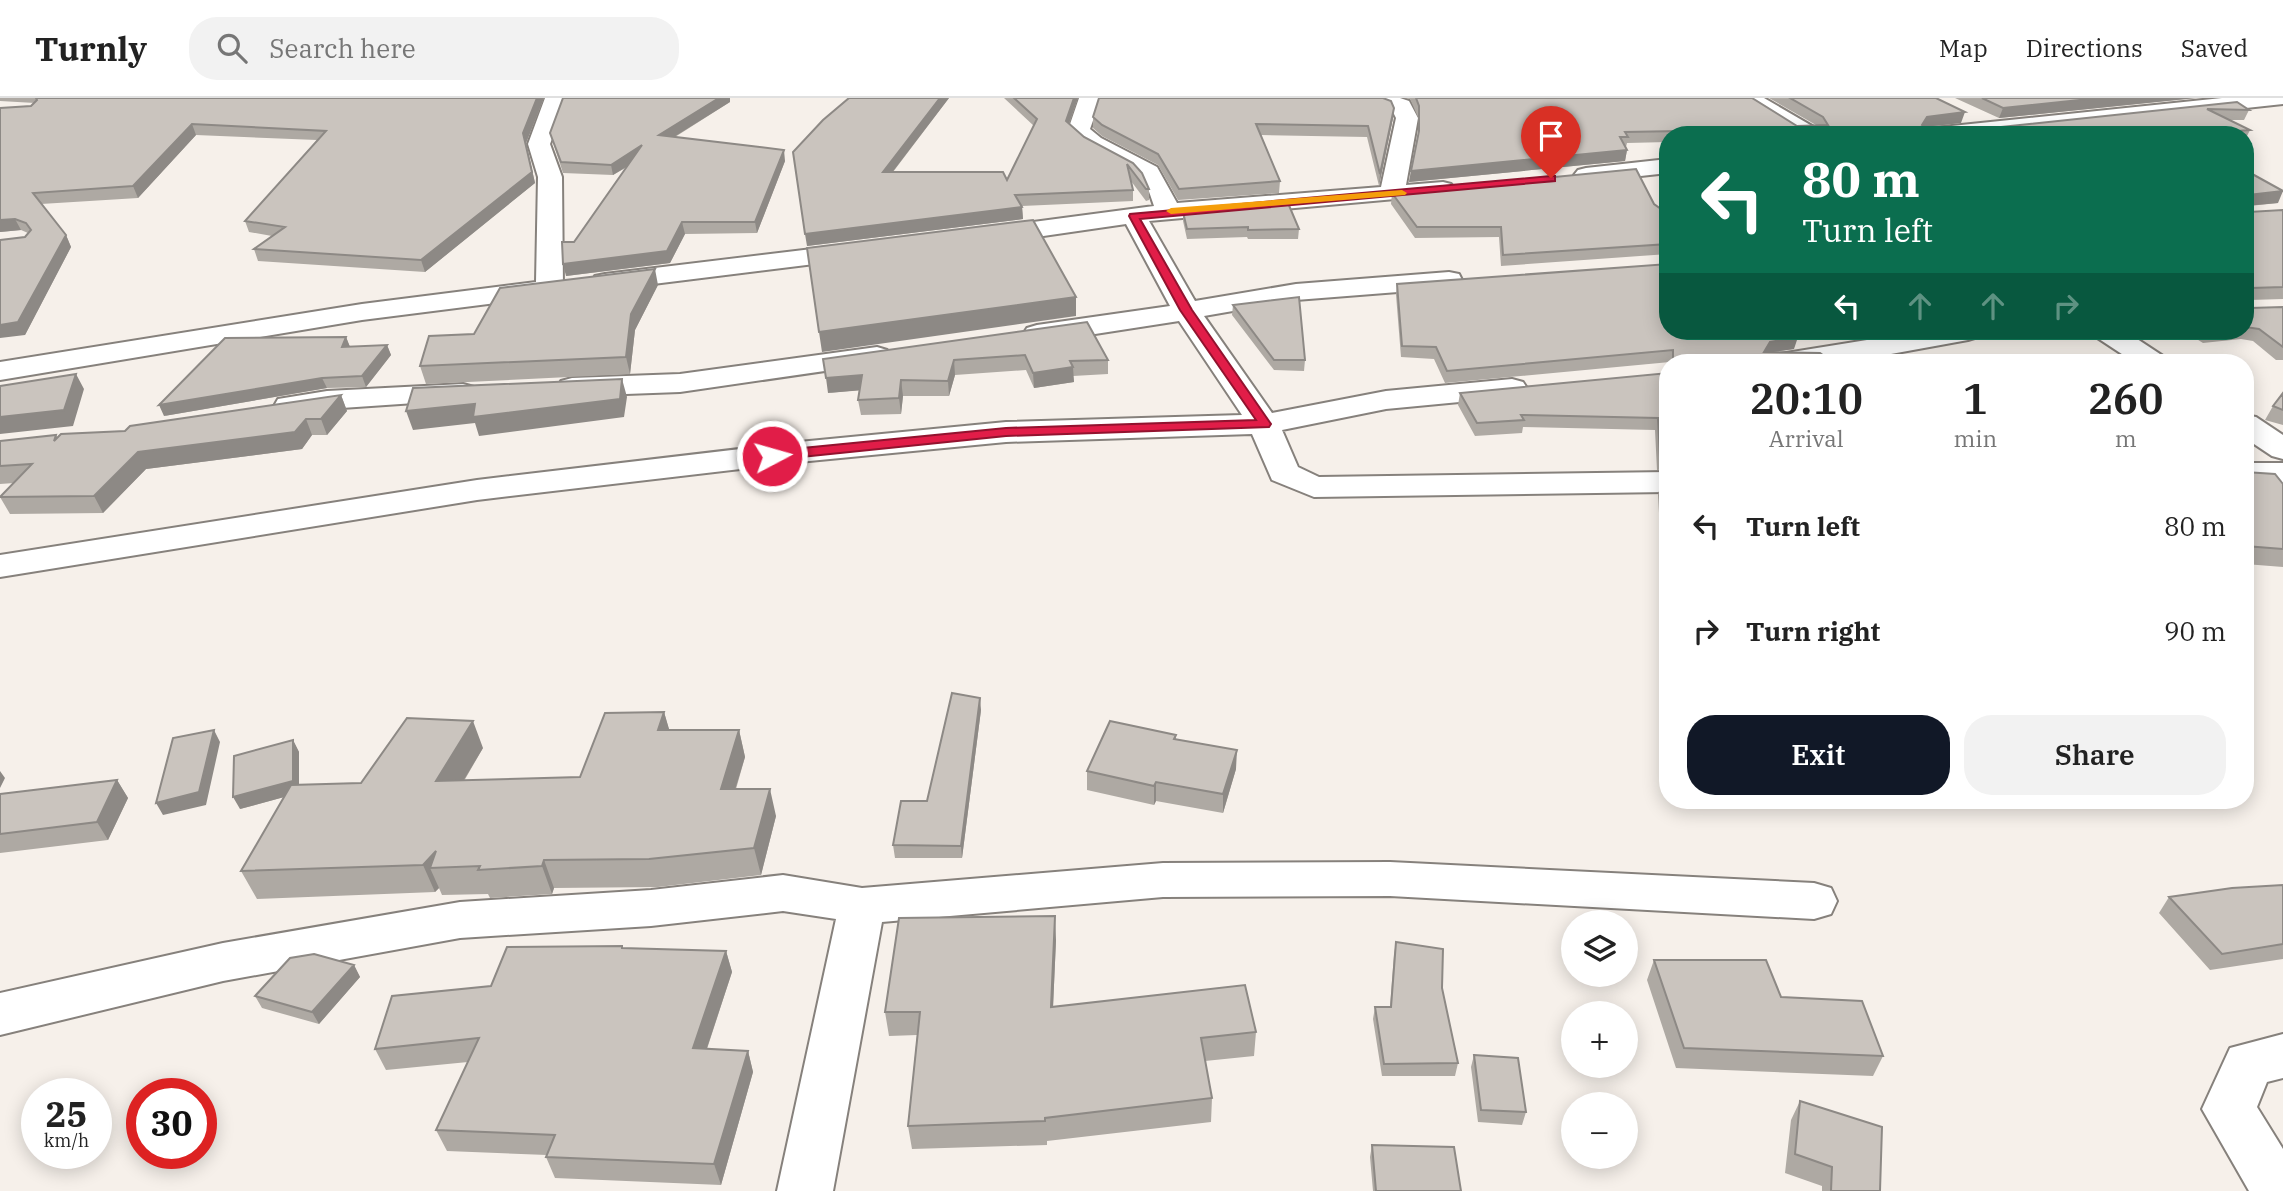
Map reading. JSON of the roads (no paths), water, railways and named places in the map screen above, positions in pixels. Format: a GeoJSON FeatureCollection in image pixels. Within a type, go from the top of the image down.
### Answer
{"type":"FeatureCollection","features":[{"type":"Feature","properties":{"kind":"street"},"geometry":{"type":"LineString","coordinates":[[556,98],[539,144],[550,177],[567,286]]}},
{"type":"Feature","properties":{"kind":"street"},"geometry":{"type":"LineString","coordinates":[[1090,98],[1079,130],[1084,138],[1128,158],[1150,174],[1169,211]]}},
{"type":"Feature","properties":{"kind":"street"},"geometry":{"type":"LineString","coordinates":[[1381,98],[1401,106],[1407,118],[1392,194]]}},
{"type":"Feature","properties":{"kind":"street"},"geometry":{"type":"LineString","coordinates":[[1749,98],[1796,126]]}},
{"type":"Feature","properties":{"kind":"street"},"geometry":{"type":"LineString","coordinates":[[2003,126],[2283,98]]}},
{"type":"Feature","properties":{"kind":"street"},"geometry":{"type":"LineString","coordinates":[[1956,110],[1991,126]]}},
{"type":"Feature","properties":{"kind":"street"},"geometry":{"type":"LineString","coordinates":[[1564,177],[1659,169]]}},
{"type":"Feature","properties":{"kind":"street"},"geometry":{"type":"LineString","coordinates":[[964,239],[1169,211],[1472,186]]}},
{"type":"Feature","properties":{"kind":"street"},"geometry":{"type":"LineString","coordinates":[[1134,216],[1186,310],[1265,424],[1284,473],[1314,487],[1659,482]]}},
{"type":"Feature","properties":{"kind":"street"},"geometry":{"type":"LineString","coordinates":[[2,373],[362,312],[888,248]]}},
{"type":"Feature","properties":{"kind":"street"},"geometry":{"type":"LineString","coordinates":[[1007,338],[1137,320],[1296,292],[1475,278]]}},
{"type":"Feature","properties":{"kind":"street"},"geometry":{"type":"LineString","coordinates":[[1844,354],[1920,340]]}},
{"type":"Feature","properties":{"kind":"street"},"geometry":{"type":"LineString","coordinates":[[2120,340],[2141,354]]}},
{"type":"Feature","properties":{"kind":"street"},"geometry":{"type":"LineString","coordinates":[[551,388],[680,383],[900,352]]}},
{"type":"Feature","properties":{"kind":"street"},"geometry":{"type":"LineString","coordinates":[[0,566],[477,490],[799,452],[1006,432],[1265,424],[1386,400],[1547,385]]}},
{"type":"Feature","properties":{"kind":"street"},"geometry":{"type":"LineString","coordinates":[[257,411],[327,400],[497,391]]}},
{"type":"Feature","properties":{"kind":"street"},"geometry":{"type":"LineString","coordinates":[[2254,430],[2283,449]]}},
{"type":"Feature","properties":{"kind":"street"},"geometry":{"type":"LineString","coordinates":[[2254,473],[2283,473]]}},
{"type":"Feature","properties":{"kind":"street"},"geometry":{"type":"LineString","coordinates":[[0,1014],[223,962],[460,920],[651,908],[783,893],[862,906],[1176,880],[1390,879],[1814,901]]}},
{"type":"Feature","properties":{"kind":"street"},"geometry":{"type":"LineString","coordinates":[[805,1191],[862,906]]}},
{"type":"Feature","properties":{"kind":"street"},"geometry":{"type":"LineString","coordinates":[[2281,1191],[2229,1110],[2248,1064],[2283,1056]]}}]}
